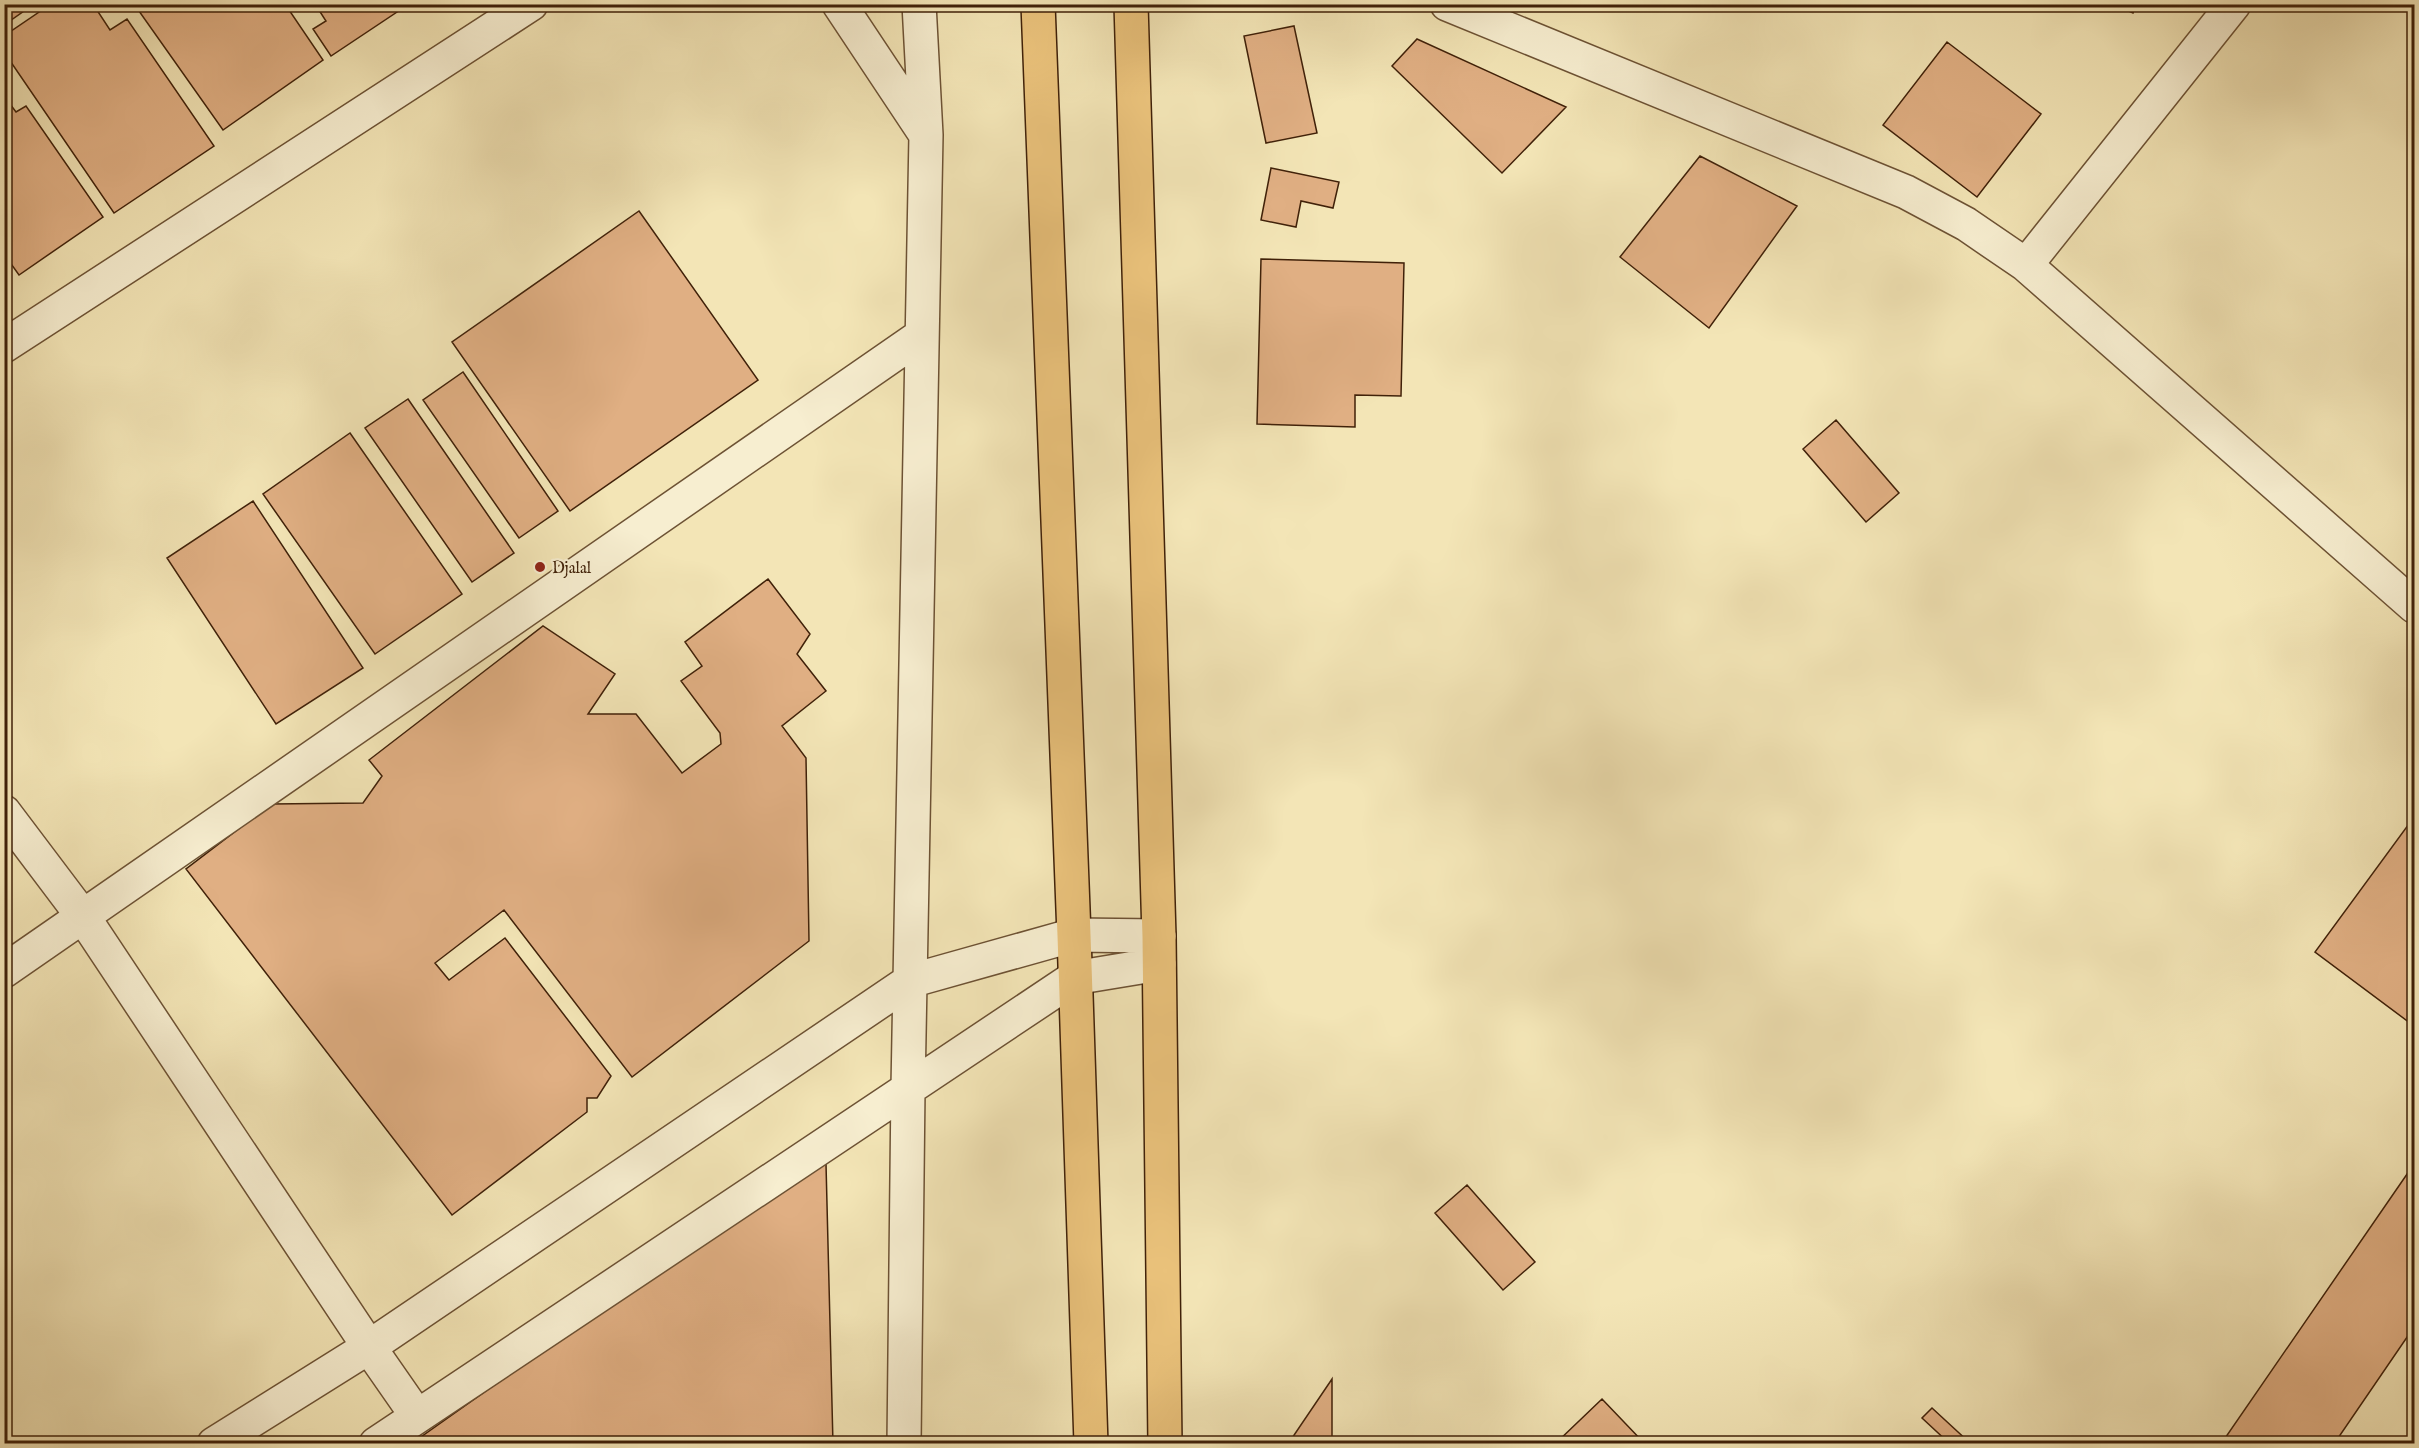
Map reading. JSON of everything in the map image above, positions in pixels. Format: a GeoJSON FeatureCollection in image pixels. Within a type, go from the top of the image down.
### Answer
{"type":"FeatureCollection","features":[{"type":"Feature","properties":{"kind":"highway"},"geometry":{"type":"LineString","coordinates":[[1038,4],[1074,934],[1090,1443]]}},
{"type":"Feature","properties":{"kind":"highway"},"geometry":{"type":"LineString","coordinates":[[1131,4],[1159,950],[1165,1443]]}},
{"type":"Feature","properties":{"kind":"street"},"geometry":{"type":"LineString","coordinates":[[4,346],[531,4]]}},
{"type":"Feature","properties":{"kind":"street"},"geometry":{"type":"LineString","coordinates":[[839,4],[926,135]]}},
{"type":"Feature","properties":{"kind":"street"},"geometry":{"type":"LineString","coordinates":[[904,1443],[908,1088],[926,135],[919,4]]}},
{"type":"Feature","properties":{"kind":"street"},"geometry":{"type":"LineString","coordinates":[[1447,4],[1906,192],[1966,224],[2026,266],[2415,606]]}},
{"type":"Feature","properties":{"kind":"street"},"geometry":{"type":"LineString","coordinates":[[2026,266],[2234,4]]}},
{"type":"Feature","properties":{"kind":"street"},"geometry":{"type":"LineString","coordinates":[[4,971],[84,918],[922,335]]}},
{"type":"Feature","properties":{"kind":"street"},"geometry":{"type":"LineString","coordinates":[[4,812],[84,918],[417,1416]]}},
{"type":"Feature","properties":{"kind":"street"},"geometry":{"type":"LineString","coordinates":[[214,1443],[369,1347],[910,981],[1074,934],[1159,950]]}},
{"type":"Feature","properties":{"kind":"street"},"geometry":{"type":"LineString","coordinates":[[376,1443],[1074,978],[1159,950]]}},
{"type":"Feature","properties":{"kind":"building"},"geometry":{"type":"Polygon","coordinates":[[[4,4],[34,4],[4,25],[4,4]]]}},
{"type":"Feature","properties":{"kind":"building"},"geometry":{"type":"Polygon","coordinates":[[[51,4],[93,4],[110,30],[127,19],[214,146],[114,213],[4,52],[4,36],[51,4]]]}},
{"type":"Feature","properties":{"kind":"building"},"geometry":{"type":"Polygon","coordinates":[[[134,4],[285,4],[323,60],[223,130],[134,4]]]}},
{"type":"Feature","properties":{"kind":"building"},"geometry":{"type":"Polygon","coordinates":[[[315,4],[409,4],[331,56],[313,29],[326,21],[315,4]]]}},
{"type":"Feature","properties":{"kind":"building"},"geometry":{"type":"Polygon","coordinates":[[[2113,4],[2136,4],[2133,13],[2113,4]]]}},
{"type":"Feature","properties":{"kind":"building"},"geometry":{"type":"Polygon","coordinates":[[[1294,26],[1317,133],[1266,143],[1244,36],[1294,26]]]}},
{"type":"Feature","properties":{"kind":"building"},"geometry":{"type":"Polygon","coordinates":[[[1417,39],[1566,107],[1502,173],[1392,66],[1417,39]]]}},
{"type":"Feature","properties":{"kind":"building"},"geometry":{"type":"Polygon","coordinates":[[[1947,42],[2041,114],[1977,197],[1883,125],[1947,42]]]}},
{"type":"Feature","properties":{"kind":"building"},"geometry":{"type":"Polygon","coordinates":[[[4,96],[16,112],[26,106],[103,217],[19,275],[4,254],[4,96]]]}},
{"type":"Feature","properties":{"kind":"building"},"geometry":{"type":"Polygon","coordinates":[[[1700,156],[1797,206],[1709,328],[1620,257],[1700,156]]]}},
{"type":"Feature","properties":{"kind":"building"},"geometry":{"type":"Polygon","coordinates":[[[1271,168],[1339,182],[1333,208],[1301,201],[1296,227],[1261,220],[1271,168]]]}},
{"type":"Feature","properties":{"kind":"building"},"geometry":{"type":"Polygon","coordinates":[[[639,211],[758,380],[570,511],[452,342],[639,211]]]}},
{"type":"Feature","properties":{"kind":"building"},"geometry":{"type":"Polygon","coordinates":[[[1261,259],[1404,263],[1401,396],[1355,395],[1355,427],[1257,424],[1261,259]]]}},
{"type":"Feature","properties":{"kind":"building"},"geometry":{"type":"Polygon","coordinates":[[[463,372],[558,511],[519,538],[423,400],[463,372]]]}},
{"type":"Feature","properties":{"kind":"building"},"geometry":{"type":"Polygon","coordinates":[[[408,399],[514,553],[472,582],[365,428],[408,399]]]}},
{"type":"Feature","properties":{"kind":"building"},"geometry":{"type":"Polygon","coordinates":[[[1836,420],[1899,493],[1866,522],[1803,449],[1836,420]]]}},
{"type":"Feature","properties":{"kind":"building"},"geometry":{"type":"Polygon","coordinates":[[[350,433],[462,594],[375,654],[263,494],[350,433]]]}},
{"type":"Feature","properties":{"kind":"building"},"geometry":{"type":"Polygon","coordinates":[[[253,501],[363,668],[276,724],[167,558],[253,501]]]}},
{"type":"Feature","properties":{"kind":"building"},"geometry":{"type":"Polygon","coordinates":[[[768,579],[810,634],[797,654],[826,691],[782,726],[806,758],[809,941],[632,1077],[504,910],[435,963],[449,980],[505,938],[611,1076],[597,1098],[587,1098],[587,1112],[452,1215],[186,869],[271,804],[363,803],[382,776],[369,760],[543,626],[615,674],[588,714],[636,714],[682,773],[721,744],[720,733],[681,681],[702,666],[685,642],[768,579]]]}},
{"type":"Feature","properties":{"kind":"building"},"geometry":{"type":"Polygon","coordinates":[[[2414,817],[2414,1026],[2315,952],[2414,817]]]}},
{"type":"Feature","properties":{"kind":"building"},"geometry":{"type":"Polygon","coordinates":[[[813,1159],[826,1164],[833,1444],[411,1444],[813,1159]]]}},
{"type":"Feature","properties":{"kind":"building"},"geometry":{"type":"Polygon","coordinates":[[[2414,1164],[2414,1327],[2334,1444],[2221,1444],[2414,1164]]]}},
{"type":"Feature","properties":{"kind":"building"},"geometry":{"type":"Polygon","coordinates":[[[1467,1185],[1535,1262],[1503,1290],[1435,1213],[1467,1185]]]}},
{"type":"Feature","properties":{"kind":"building"},"geometry":{"type":"Polygon","coordinates":[[[1332,1379],[1332,1444],[1288,1444],[1332,1379]]]}},
{"type":"Feature","properties":{"kind":"building"},"geometry":{"type":"Polygon","coordinates":[[[1602,1399],[1645,1444],[1555,1444],[1602,1399]]]}},
{"type":"Feature","properties":{"kind":"building"},"geometry":{"type":"Polygon","coordinates":[[[1932,1408],[1971,1444],[1950,1444],[1922,1418],[1932,1408]]]}},
{"type":"Feature","properties":{"kind":"place","name":"Djalal"},"geometry":{"type":"Point","coordinates":[540,567]}}]}
